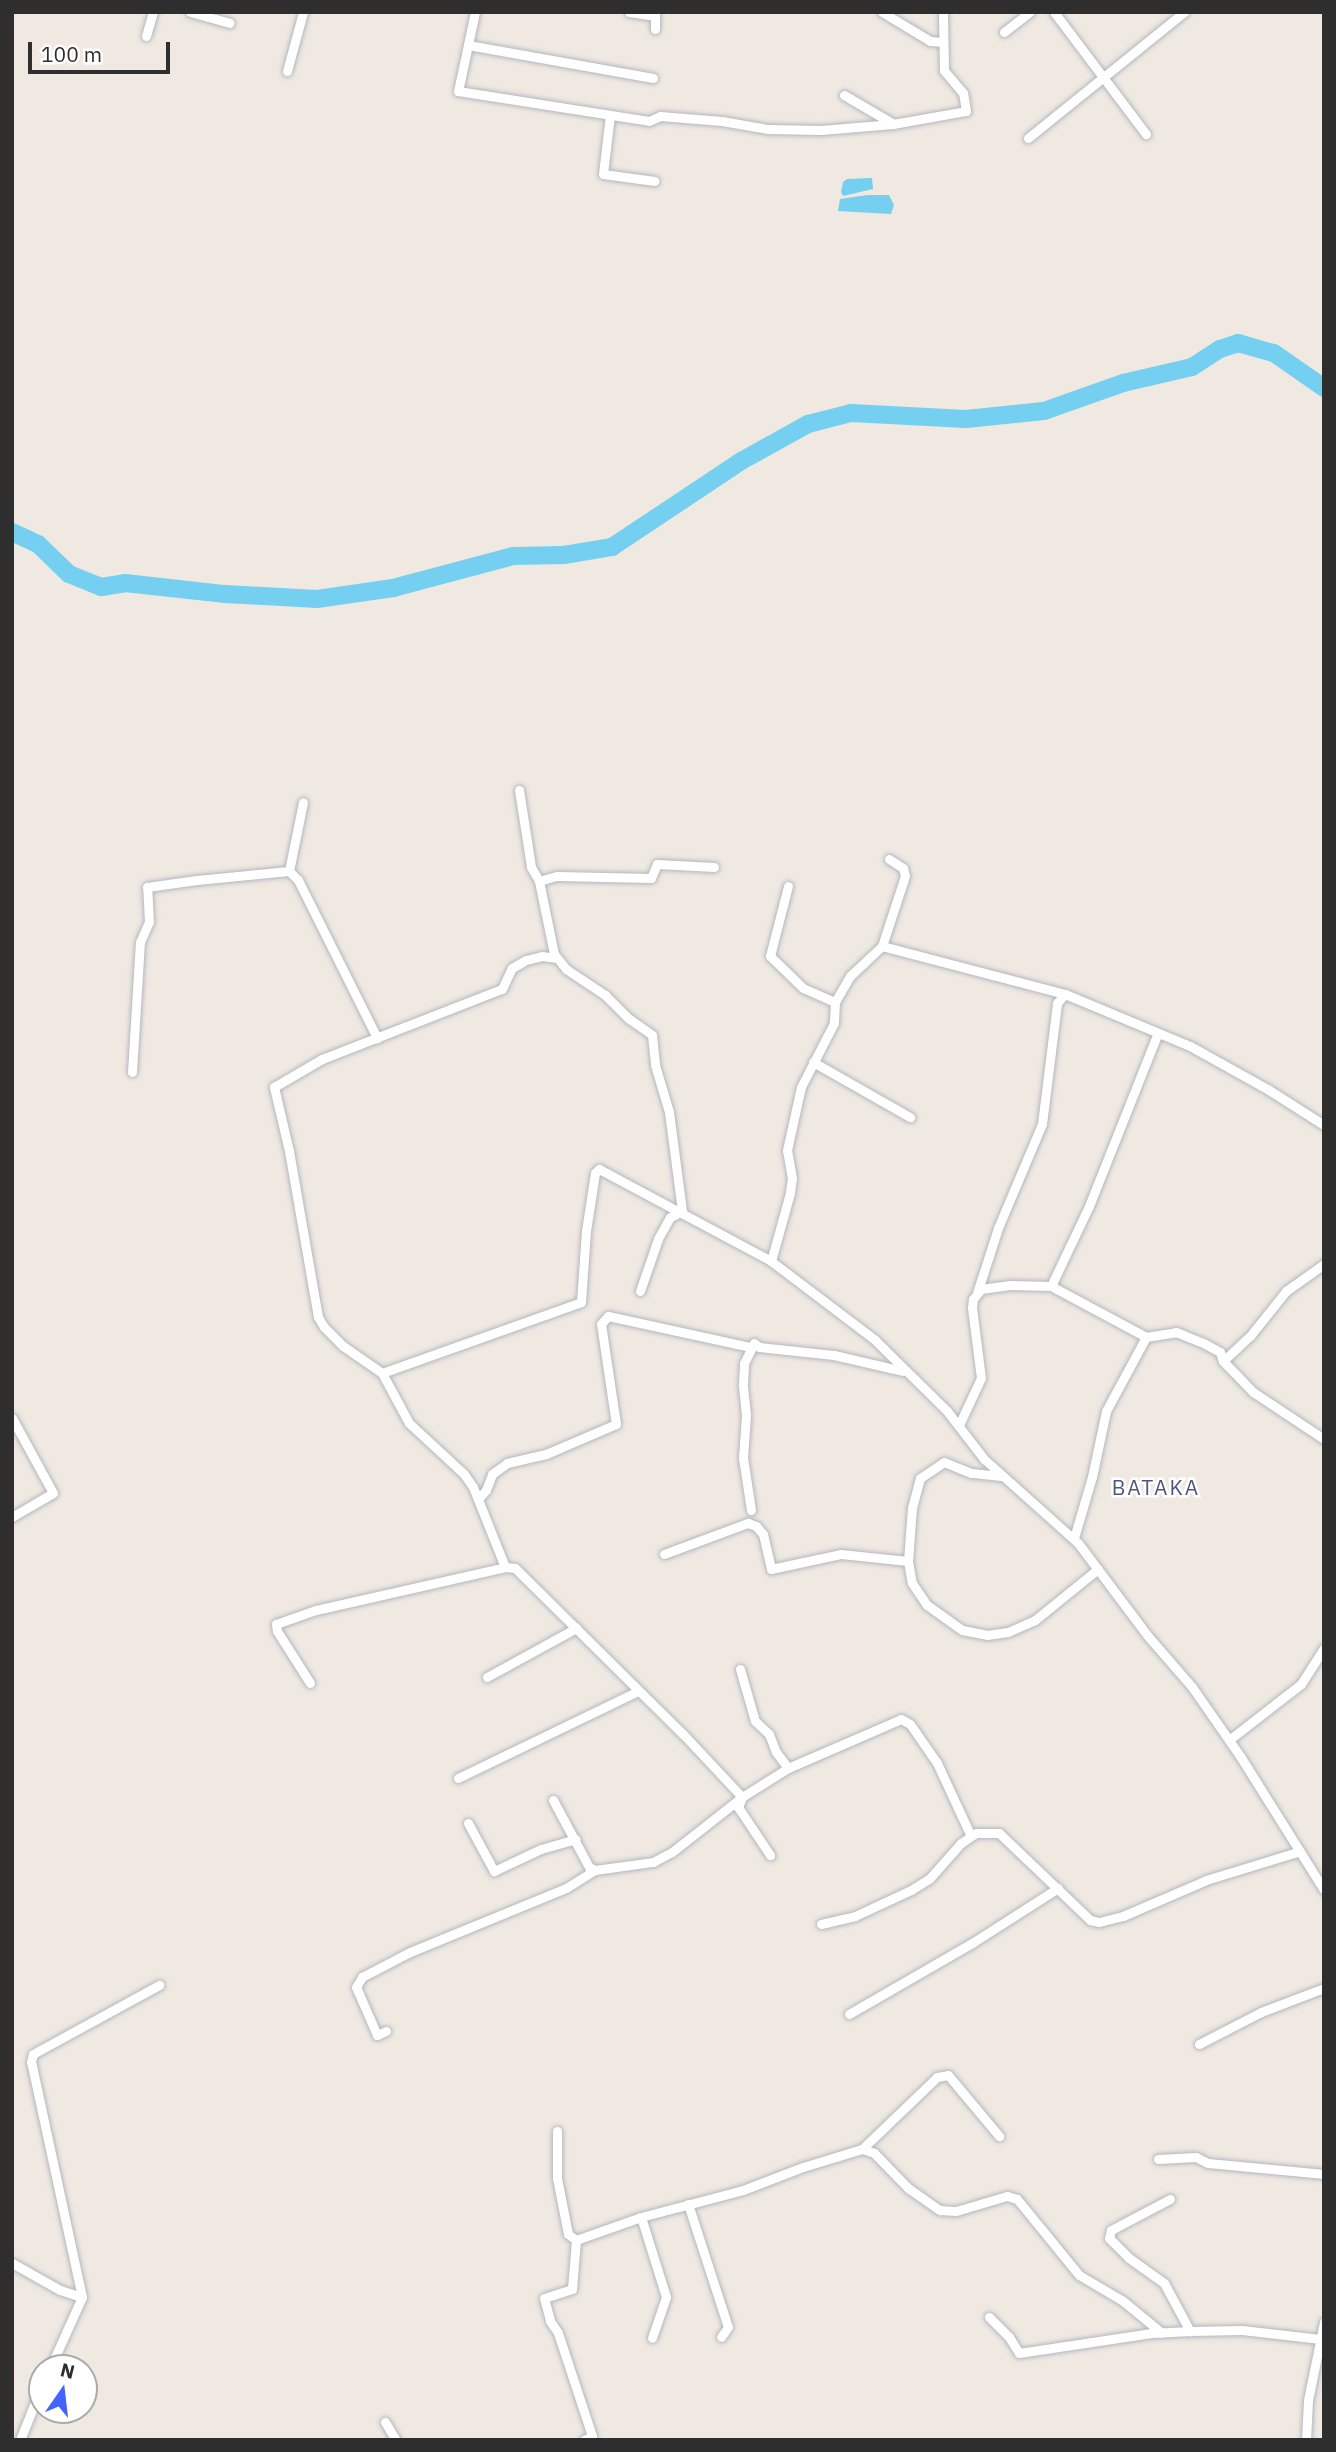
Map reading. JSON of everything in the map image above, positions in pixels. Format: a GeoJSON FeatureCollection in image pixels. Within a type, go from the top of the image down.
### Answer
{"type":"FeatureCollection","features":[{"type":"Feature","properties":{"kind":"street"},"geometry":{"type":"LineString","coordinates":[[146,36],[153,12]]}},
{"type":"Feature","properties":{"kind":"street"},"geometry":{"type":"LineString","coordinates":[[190,12],[229,23]]}},
{"type":"Feature","properties":{"kind":"street"},"geometry":{"type":"LineString","coordinates":[[287,71],[303,12]]}},
{"type":"Feature","properties":{"kind":"street"},"geometry":{"type":"LineString","coordinates":[[475,12],[458,91],[649,121],[660,116],[722,121],[768,129],[821,130],[893,124],[966,111],[963,93],[944,70],[943,12]]}},
{"type":"Feature","properties":{"kind":"street"},"geometry":{"type":"LineString","coordinates":[[629,12],[655,14],[655,29]]}},
{"type":"Feature","properties":{"kind":"street"},"geometry":{"type":"LineString","coordinates":[[882,12],[930,41],[943,42]]}},
{"type":"Feature","properties":{"kind":"street"},"geometry":{"type":"LineString","coordinates":[[1004,32],[1030,12]]}},
{"type":"Feature","properties":{"kind":"street"},"geometry":{"type":"LineString","coordinates":[[1054,12],[1146,134]]}},
{"type":"Feature","properties":{"kind":"street"},"geometry":{"type":"LineString","coordinates":[[1028,138],[1184,12]]}},
{"type":"Feature","properties":{"kind":"street"},"geometry":{"type":"LineString","coordinates":[[468,45],[653,78]]}},
{"type":"Feature","properties":{"kind":"street"},"geometry":{"type":"LineString","coordinates":[[844,95],[893,124]]}},
{"type":"Feature","properties":{"kind":"street"},"geometry":{"type":"LineString","coordinates":[[610,115],[603,174],[654,181]]}},
{"type":"Feature","properties":{"kind":"street"},"geometry":{"type":"LineString","coordinates":[[519,790],[531,867],[539,881],[557,958],[577,979],[605,995],[628,1018],[652,1035],[655,1065],[669,1112],[682,1211]]}},
{"type":"Feature","properties":{"kind":"street"},"geometry":{"type":"LineString","coordinates":[[303,802],[289,871],[303,891],[377,1038]]}},
{"type":"Feature","properties":{"kind":"street"},"geometry":{"type":"LineString","coordinates":[[771,1261],[790,1193],[792,1178],[787,1150],[801,1087],[834,1023],[835,1002],[850,976],[882,946],[905,876],[903,868],[889,859]]}},
{"type":"Feature","properties":{"kind":"street"},"geometry":{"type":"LineString","coordinates":[[539,881],[557,876],[651,878],[657,864],[715,867]]}},
{"type":"Feature","properties":{"kind":"street"},"geometry":{"type":"LineString","coordinates":[[132,1072],[140,942],[149,922],[147,887],[289,871]]}},
{"type":"Feature","properties":{"kind":"street"},"geometry":{"type":"LineString","coordinates":[[788,886],[770,956],[803,988],[835,1002]]}},
{"type":"Feature","properties":{"kind":"street"},"geometry":{"type":"LineString","coordinates":[[882,946],[1065,994],[1190,1046],[1269,1090],[1324,1125]]}},
{"type":"Feature","properties":{"kind":"street"},"geometry":{"type":"LineString","coordinates":[[505,1567],[478,1499],[464,1474],[409,1423],[382,1373],[343,1346],[318,1317],[289,1151],[274,1087],[322,1059],[502,989],[512,968],[526,960],[557,958]]}},
{"type":"Feature","properties":{"kind":"street"},"geometry":{"type":"LineString","coordinates":[[959,1425],[981,1378],[972,1308],[998,1228],[1042,1124],[1057,1003],[1065,994]]}},
{"type":"Feature","properties":{"kind":"street"},"geometry":{"type":"LineString","coordinates":[[1051,1286],[1088,1206],[1158,1033]]}},
{"type":"Feature","properties":{"kind":"street"},"geometry":{"type":"LineString","coordinates":[[813,1062],[910,1117]]}},
{"type":"Feature","properties":{"kind":"street"},"geometry":{"type":"LineString","coordinates":[[382,1373],[580,1302],[586,1231],[596,1170],[682,1211],[771,1261],[875,1340],[904,1371],[921,1383],[1001,1476],[1074,1538],[1192,1687],[1229,1740],[1324,1890]]}},
{"type":"Feature","properties":{"kind":"street"},"geometry":{"type":"LineString","coordinates":[[640,1291],[658,1239],[670,1217],[682,1211]]}},
{"type":"Feature","properties":{"kind":"street"},"geometry":{"type":"LineString","coordinates":[[1223,1361],[1250,1336],[1286,1291],[1324,1264]]}},
{"type":"Feature","properties":{"kind":"street"},"geometry":{"type":"LineString","coordinates":[[976,1293],[988,1287],[1051,1286],[1146,1337],[1176,1332],[1205,1344],[1220,1352],[1223,1361],[1253,1392],[1324,1439]]}},
{"type":"Feature","properties":{"kind":"street"},"geometry":{"type":"LineString","coordinates":[[478,1499],[486,1490],[492,1474],[507,1463],[546,1454],[616,1424],[601,1324],[608,1316],[750,1347]]}},
{"type":"Feature","properties":{"kind":"street"},"geometry":{"type":"LineString","coordinates":[[1074,1538],[1092,1477],[1106,1411],[1146,1337]]}},
{"type":"Feature","properties":{"kind":"street"},"geometry":{"type":"LineString","coordinates":[[751,1510],[743,1458],[746,1415],[744,1363],[754,1343],[759,1347],[834,1355],[904,1371]]}},
{"type":"Feature","properties":{"kind":"street"},"geometry":{"type":"LineString","coordinates":[[12,1418],[53,1493],[12,1517]]}},
{"type":"Feature","properties":{"kind":"street"},"geometry":{"type":"LineString","coordinates":[[1001,1476],[971,1473],[944,1462],[924,1473],[912,1508],[908,1561],[912,1583],[927,1605],[962,1630],[986,1635],[1008,1632],[1035,1620],[1098,1569]]}},
{"type":"Feature","properties":{"kind":"street"},"geometry":{"type":"LineString","coordinates":[[664,1554],[748,1524],[756,1525],[763,1534],[771,1569],[841,1554],[908,1561]]}},
{"type":"Feature","properties":{"kind":"street"},"geometry":{"type":"LineString","coordinates":[[310,1683],[277,1631],[276,1625],[316,1610],[505,1567],[520,1572],[742,1797]]}},
{"type":"Feature","properties":{"kind":"street"},"geometry":{"type":"LineString","coordinates":[[487,1677],[576,1628]]}},
{"type":"Feature","properties":{"kind":"street"},"geometry":{"type":"LineString","coordinates":[[1229,1740],[1301,1684],[1324,1648]]}},
{"type":"Feature","properties":{"kind":"street"},"geometry":{"type":"LineString","coordinates":[[740,1669],[755,1721],[769,1734],[776,1752],[788,1768]]}},
{"type":"Feature","properties":{"kind":"street"},"geometry":{"type":"LineString","coordinates":[[458,1777],[638,1691]]}},
{"type":"Feature","properties":{"kind":"street"},"geometry":{"type":"LineString","coordinates":[[386,2031],[377,2035],[355,1987],[362,1977],[410,1952],[566,1888],[596,1870],[663,1858],[742,1797],[788,1768],[896,1720],[905,1720],[937,1763],[970,1835]]}},
{"type":"Feature","properties":{"kind":"street"},"geometry":{"type":"LineString","coordinates":[[742,1797],[738,1807],[770,1855]]}},
{"type":"Feature","properties":{"kind":"street"},"geometry":{"type":"LineString","coordinates":[[553,1800],[589,1867],[596,1870]]}},
{"type":"Feature","properties":{"kind":"street"},"geometry":{"type":"LineString","coordinates":[[468,1823],[494,1871],[541,1849],[576,1839]]}},
{"type":"Feature","properties":{"kind":"street"},"geometry":{"type":"LineString","coordinates":[[821,1924],[855,1916],[911,1890],[943,1866],[970,1835],[999,1833],[1090,1920],[1114,1919],[1188,1887],[1300,1851]]}},
{"type":"Feature","properties":{"kind":"street"},"geometry":{"type":"LineString","coordinates":[[849,2014],[972,1943],[1058,1888]]}},
{"type":"Feature","properties":{"kind":"street"},"geometry":{"type":"LineString","coordinates":[[56,2354],[82,2297],[31,2062],[33,2054],[159,1985]]}},
{"type":"Feature","properties":{"kind":"street"},"geometry":{"type":"LineString","coordinates":[[1199,2044],[1261,2012],[1324,1987]]}},
{"type":"Feature","properties":{"kind":"street"},"geometry":{"type":"LineString","coordinates":[[576,2240],[641,2217],[743,2190],[803,2167],[862,2149],[937,2077],[948,2075],[999,2136]]}},
{"type":"Feature","properties":{"kind":"street"},"geometry":{"type":"LineString","coordinates":[[557,2131],[557,2178],[568,2234],[576,2240]]}},
{"type":"Feature","properties":{"kind":"street"},"geometry":{"type":"LineString","coordinates":[[862,2149],[874,2153],[908,2188],[940,2210],[956,2211],[1007,2196],[1017,2199],[1079,2275],[1123,2301],[1162,2333]]}},
{"type":"Feature","properties":{"kind":"street"},"geometry":{"type":"LineString","coordinates":[[1158,2159],[1196,2157],[1208,2163],[1324,2174]]}},
{"type":"Feature","properties":{"kind":"street"},"geometry":{"type":"LineString","coordinates":[[1170,2199],[1111,2230],[1109,2238],[1129,2258],[1164,2283],[1190,2331]]}},
{"type":"Feature","properties":{"kind":"street"},"geometry":{"type":"LineString","coordinates":[[688,2204],[728,2327],[721,2337]]}},
{"type":"Feature","properties":{"kind":"street"},"geometry":{"type":"LineString","coordinates":[[641,2217],[666,2297],[652,2338]]}},
{"type":"Feature","properties":{"kind":"street"},"geometry":{"type":"LineString","coordinates":[[576,2240],[572,2289],[544,2298],[592,2436],[583,2440]]}},
{"type":"Feature","properties":{"kind":"street"},"geometry":{"type":"LineString","coordinates":[[12,2263],[60,2290],[82,2297]]}},
{"type":"Feature","properties":{"kind":"street"},"geometry":{"type":"LineString","coordinates":[[989,2317],[1019,2353],[1190,2331],[1242,2330],[1320,2339]]}},
{"type":"Feature","properties":{"kind":"street"},"geometry":{"type":"LineString","coordinates":[[1306,2440],[1313,2374],[1324,2322]]}},
{"type":"Feature","properties":{"kind":"street"},"geometry":{"type":"LineString","coordinates":[[1313,2374],[1324,2374]]}},
{"type":"Feature","properties":{"kind":"street"},"geometry":{"type":"LineString","coordinates":[[20,2440],[28,2420]]}},
{"type":"Feature","properties":{"kind":"street"},"geometry":{"type":"LineString","coordinates":[[385,2422],[396,2440]]}},
{"type":"Feature","properties":{"kind":"water"},"geometry":{"type":"Polygon","coordinates":[[[872,178],[873,189],[843,196],[843,182],[847,179],[872,178]]]}},
{"type":"Feature","properties":{"kind":"water"},"geometry":{"type":"Polygon","coordinates":[[[889,195],[894,205],[891,214],[838,211],[840,199],[889,195]]]}},
{"type":"Feature","properties":{"kind":"waterway"},"geometry":{"type":"LineString","coordinates":[[12,532],[38,544],[69,574],[101,587],[125,583],[225,594],[317,599],[393,588],[513,556],[564,555],[612,547],[743,460],[808,424],[851,413],[966,419],[1044,411],[1123,383],[1192,367],[1220,349],[1238,343],[1274,353],[1324,388]]}},
{"type":"Feature","properties":{"kind":"district","name":"BATAKA"},"geometry":{"type":"Point","coordinates":[1156,1487]}}]}
